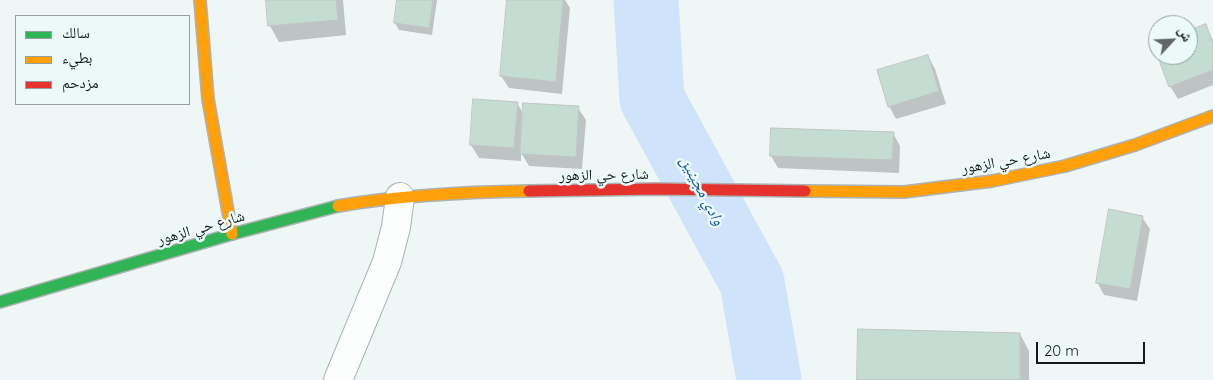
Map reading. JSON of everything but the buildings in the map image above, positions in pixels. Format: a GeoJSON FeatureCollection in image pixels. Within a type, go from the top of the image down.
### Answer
{"type":"FeatureCollection","features":[{"type":"Feature","properties":{"kind":"street"},"geometry":{"type":"LineString","coordinates":[[200,0],[208,99],[232,234]]}},
{"type":"Feature","properties":{"kind":"street","name":"شارع حي الزهور"},"geometry":{"type":"LineString","coordinates":[[0,302],[232,234],[324,209],[368,200],[453,192],[491,191],[904,192],[992,181],[1065,166],[1135,144],[1213,116]]}},
{"type":"Feature","properties":{"kind":"street"},"geometry":{"type":"LineString","coordinates":[[338,380],[387,262],[396,227],[400,197]]}},
{"type":"Feature","properties":{"kind":"waterway","name":"وادي مجينين"},"geometry":{"type":"LineString","coordinates":[[646,0],[652,99],[752,282],[769,380]]}},
{"type":"Feature","properties":{"kind":"traffic: fast"},"geometry":{"type":"LineString","coordinates":[[0,302],[232,234],[338,206]]}},
{"type":"Feature","properties":{"kind":"traffic: slow"},"geometry":{"type":"LineString","coordinates":[[200,0],[208,99],[232,234]]}},
{"type":"Feature","properties":{"kind":"traffic: slow"},"geometry":{"type":"LineString","coordinates":[[805,191],[904,192],[992,181],[1065,166],[1135,145],[1213,116]]}},
{"type":"Feature","properties":{"kind":"traffic: slow"},"geometry":{"type":"LineString","coordinates":[[338,206],[385,199],[433,195],[529,191]]}},
{"type":"Feature","properties":{"kind":"traffic: jam"},"geometry":{"type":"LineString","coordinates":[[529,191],[656,189],[805,191]]}}]}
